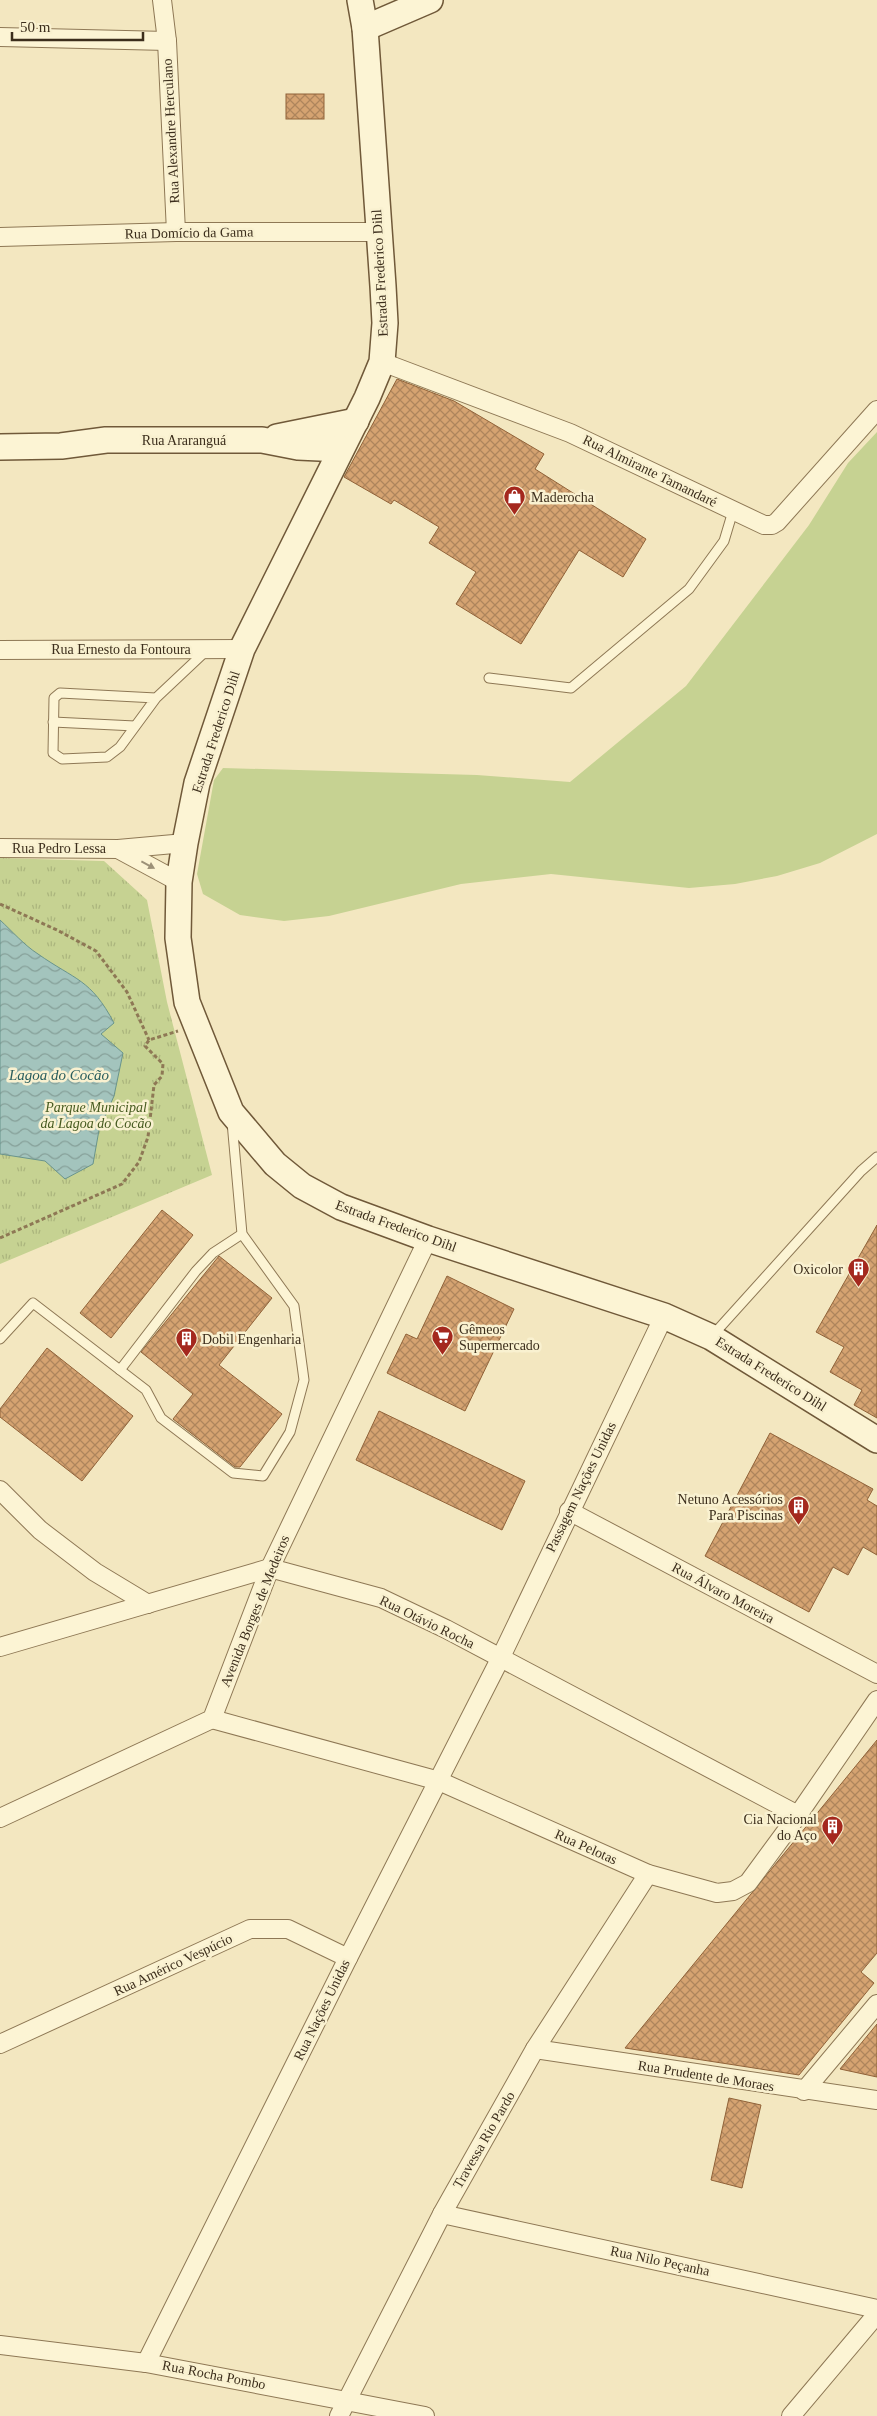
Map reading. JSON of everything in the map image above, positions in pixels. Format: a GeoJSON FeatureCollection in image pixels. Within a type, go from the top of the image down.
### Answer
{"type":"FeatureCollection","features":[{"type":"Feature","properties":{"kind":"main road","name":"Estrada Frederico Dihl"},"geometry":{"type":"LineString","coordinates":[[360,0],[365,28],[385,323],[382,362],[356,421],[320,489],[242,649],[197,782],[179,882],[178,938],[187,1002],[195,1026],[231,1112],[275,1164],[302,1186],[341,1207],[428,1239],[664,1316],[711,1337],[877,1440]]}},
{"type":"Feature","properties":{"kind":"main road"},"geometry":{"type":"LineString","coordinates":[[365,28],[430,0]]}},
{"type":"Feature","properties":{"kind":"main road","name":"Rua Araranguá"},"geometry":{"type":"LineString","coordinates":[[262,440],[356,421]]}},
{"type":"Feature","properties":{"kind":"main road","name":"Rua Araranguá"},"geometry":{"type":"LineString","coordinates":[[0,431],[60,432],[106,440]]}},
{"type":"Feature","properties":{"kind":"main road","name":"Rua Araranguá"},"geometry":{"type":"LineString","coordinates":[[0,447],[61,446],[106,440],[262,440],[298,447],[341,449]]}},
{"type":"Feature","properties":{"kind":"main road"},"geometry":{"type":"LineString","coordinates":[[298,447],[316,474],[320,489]]}},
{"type":"Feature","properties":{"kind":"street","name":"Rua Alexandre Herculano"},"geometry":{"type":"LineString","coordinates":[[162,0],[167,41],[176,232]]}},
{"type":"Feature","properties":{"kind":"street"},"geometry":{"type":"LineString","coordinates":[[0,37],[167,41]]}},
{"type":"Feature","properties":{"kind":"street","name":"Rua Domício da Gama"},"geometry":{"type":"LineString","coordinates":[[0,238],[176,232],[378,232]]}},
{"type":"Feature","properties":{"kind":"street","name":"Rua Almirante Tamandaré"},"geometry":{"type":"LineString","coordinates":[[382,362],[570,433],[764,525],[772,525],[777,522],[877,410]]}},
{"type":"Feature","properties":{"kind":"street","name":"Rua Ernesto da Fontoura"},"geometry":{"type":"LineString","coordinates":[[0,650],[242,649]]}},
{"type":"Feature","properties":{"kind":"street","name":"Rua Pedro Lessa"},"geometry":{"type":"LineString","coordinates":[[0,848],[118,849],[185,843]]}},
{"type":"Feature","properties":{"kind":"street","name":"Rua Pedro Lessa"},"geometry":{"type":"LineString","coordinates":[[118,849],[179,882]]}},
{"type":"Feature","properties":{"kind":"street","name":"Avenida Borges de Medeiros"},"geometry":{"type":"LineString","coordinates":[[212,1719],[270,1568],[428,1239]]}},
{"type":"Feature","properties":{"kind":"street","name":"Passagem Nações Unidas"},"geometry":{"type":"LineString","coordinates":[[500,1659],[569,1511],[664,1316]]}},
{"type":"Feature","properties":{"kind":"street"},"geometry":{"type":"LineString","coordinates":[[0,1490],[40,1530],[95,1572],[148,1604]]}},
{"type":"Feature","properties":{"kind":"street","name":"Rua Álvaro Moreira"},"geometry":{"type":"LineString","coordinates":[[569,1511],[877,1674]]}},
{"type":"Feature","properties":{"kind":"street"},"geometry":{"type":"LineString","coordinates":[[0,1647],[270,1568]]}},
{"type":"Feature","properties":{"kind":"street","name":"Rua Otávio Rocha"},"geometry":{"type":"LineString","coordinates":[[270,1568],[381,1598],[798,1815]]}},
{"type":"Feature","properties":{"kind":"street","name":"Rua Nações Unidas"},"geometry":{"type":"LineString","coordinates":[[146,2363],[500,1659]]}},
{"type":"Feature","properties":{"kind":"street","name":"Rua Pelotas"},"geometry":{"type":"LineString","coordinates":[[212,1719],[439,1781],[648,1874],[717,1893],[733,1891],[748,1883],[798,1815],[877,1700]]}},
{"type":"Feature","properties":{"kind":"street"},"geometry":{"type":"LineString","coordinates":[[0,1818],[212,1719]]}},
{"type":"Feature","properties":{"kind":"street","name":"Travessa Rio Pardo"},"geometry":{"type":"LineString","coordinates":[[343,2408],[442,2214],[535,2049],[648,1874]]}},
{"type":"Feature","properties":{"kind":"street","name":"Rua Américo Vespúcio"},"geometry":{"type":"LineString","coordinates":[[0,2044],[250,1929],[288,1928],[348,1958]]}},
{"type":"Feature","properties":{"kind":"street"},"geometry":{"type":"LineString","coordinates":[[804,2091],[877,2004]]}},
{"type":"Feature","properties":{"kind":"street","name":"Rua Prudente de Moraes"},"geometry":{"type":"LineString","coordinates":[[535,2049],[804,2091],[877,2100]]}},
{"type":"Feature","properties":{"kind":"street","name":"Rua Nilo Peçanha"},"geometry":{"type":"LineString","coordinates":[[442,2214],[877,2309]]}},
{"type":"Feature","properties":{"kind":"street"},"geometry":{"type":"LineString","coordinates":[[791,2416],[877,2314]]}},
{"type":"Feature","properties":{"kind":"street","name":"Rua Rocha Pombo"},"geometry":{"type":"LineString","coordinates":[[0,2345],[146,2363],[343,2408],[426,2416]]}},
{"type":"Feature","properties":{"kind":"lane"},"geometry":{"type":"LineString","coordinates":[[489,678],[571,688],[689,589],[724,541],[733,511]]}},
{"type":"Feature","properties":{"kind":"lane"},"geometry":{"type":"LineString","coordinates":[[156,698],[60,693],[54,698],[52,750],[62,759],[107,757],[120,747],[156,698],[209,649]]}},
{"type":"Feature","properties":{"kind":"lane"},"geometry":{"type":"LineString","coordinates":[[53,722],[134,726]]}},
{"type":"Feature","properties":{"kind":"lane"},"geometry":{"type":"LineString","coordinates":[[0,1338],[34,1303],[146,1390],[161,1418],[232,1473],[263,1476],[290,1432],[304,1380],[294,1306],[242,1234],[238,1212],[231,1112]]}},
{"type":"Feature","properties":{"kind":"lane"},"geometry":{"type":"LineString","coordinates":[[711,1337],[861,1171],[877,1157]]}},
{"type":"Feature","properties":{"kind":"lane"},"geometry":{"type":"LineString","coordinates":[[120,1370],[196,1271],[214,1253],[242,1234]]}},
{"type":"Feature","properties":{"kind":"path"},"geometry":{"type":"LineString","coordinates":[[0,904],[57,930],[96,951],[127,992],[149,1040]]}},
{"type":"Feature","properties":{"kind":"path"},"geometry":{"type":"LineString","coordinates":[[0,1238],[122,1184],[139,1162],[148,1137],[154,1085],[162,1076],[163,1064],[145,1046],[149,1040],[195,1026]]}},
{"type":"Feature","properties":{"kind":"green space"},"geometry":{"type":"Polygon","coordinates":[[[877,432],[877,834],[820,863],[777,876],[735,884],[689,888],[551,874],[461,884],[329,916],[284,921],[240,915],[203,894],[197,874],[214,780],[223,768],[477,775],[570,782],[686,686],[809,525],[848,463],[877,432]]]}},
{"type":"Feature","properties":{"kind":"green space","name":"Parque Municipal da Lagoa do Cocão"},"geometry":{"type":"Polygon","coordinates":[[[0,858],[104,861],[147,900],[167,1002],[212,1175],[0,1264],[0,858]]]}},
{"type":"Feature","properties":{"kind":"water","name":"Lagoa do Cocão"},"geometry":{"type":"Polygon","coordinates":[[[0,920],[33,950],[81,982],[98,997],[114,1023],[101,1034],[123,1053],[114,1096],[99,1130],[93,1164],[65,1179],[45,1161],[0,1154],[0,920]]]}},
{"type":"Feature","properties":{"kind":"building"},"geometry":{"type":"Polygon","coordinates":[[[286,94],[324,94],[324,119],[286,119],[286,94]]]}},
{"type":"Feature","properties":{"kind":"building","name":"Maderocha"},"geometry":{"type":"Polygon","coordinates":[[[397,379],[454,401],[544,454],[535,469],[646,539],[623,577],[579,550],[521,644],[456,604],[476,572],[429,543],[439,527],[394,500],[391,504],[344,477],[397,379]]]}},
{"type":"Feature","properties":{"kind":"building"},"geometry":{"type":"Polygon","coordinates":[[[162,1210],[193,1235],[111,1338],[80,1313],[162,1210]]]}},
{"type":"Feature","properties":{"kind":"building","name":"Oxicolor"},"geometry":{"type":"Polygon","coordinates":[[[877,1225],[877,1418],[854,1405],[862,1390],[830,1372],[844,1347],[816,1332],[877,1225]]]}},
{"type":"Feature","properties":{"kind":"building","name":"Dobil Engenharia"},"geometry":{"type":"Polygon","coordinates":[[[219,1256],[272,1298],[219,1365],[282,1414],[240,1467],[235,1467],[173,1419],[193,1394],[141,1352],[219,1256]]]}},
{"type":"Feature","properties":{"kind":"building","name":"Gêmeos Supermercado"},"geometry":{"type":"Polygon","coordinates":[[[447,1276],[514,1309],[465,1411],[387,1373],[406,1334],[417,1339],[447,1276]]]}},
{"type":"Feature","properties":{"kind":"building"},"geometry":{"type":"Polygon","coordinates":[[[47,1348],[133,1416],[82,1481],[0,1417],[0,1409],[47,1348]]]}},
{"type":"Feature","properties":{"kind":"building"},"geometry":{"type":"Polygon","coordinates":[[[379,1411],[525,1481],[502,1530],[356,1460],[379,1411]]]}},
{"type":"Feature","properties":{"kind":"building","name":"Netuno Acessórios Para Piscinas"},"geometry":{"type":"Polygon","coordinates":[[[770,1433],[873,1489],[867,1500],[877,1506],[877,1555],[863,1547],[848,1575],[833,1567],[809,1612],[705,1556],[770,1433]]]}},
{"type":"Feature","properties":{"kind":"building","name":"Cia Nacional do Aço"},"geometry":{"type":"Polygon","coordinates":[[[877,1740],[877,1953],[861,1972],[874,1983],[799,2075],[625,2048],[877,1740]]]}},
{"type":"Feature","properties":{"kind":"building"},"geometry":{"type":"Polygon","coordinates":[[[877,2024],[877,2077],[840,2069],[877,2024]]]}},
{"type":"Feature","properties":{"kind":"building"},"geometry":{"type":"Polygon","coordinates":[[[729,2098],[761,2105],[742,2188],[711,2180],[729,2098]]]}},
{"type":"Feature","properties":{"kind":"place","name":"Maderocha"},"geometry":{"type":"Point","coordinates":[515,516]}},
{"type":"Feature","properties":{"kind":"place","name":"Oxicolor"},"geometry":{"type":"Point","coordinates":[859,1288]}},
{"type":"Feature","properties":{"kind":"place","name":"Gêmeos Supermercado"},"geometry":{"type":"Point","coordinates":[443,1356]}},
{"type":"Feature","properties":{"kind":"place","name":"Dobil Engenharia"},"geometry":{"type":"Point","coordinates":[186,1358]}},
{"type":"Feature","properties":{"kind":"place","name":"Netuno Acessórios Para Piscinas"},"geometry":{"type":"Point","coordinates":[799,1526]}},
{"type":"Feature","properties":{"kind":"place","name":"Cia Nacional do Aço"},"geometry":{"type":"Point","coordinates":[833,1846]}}]}
